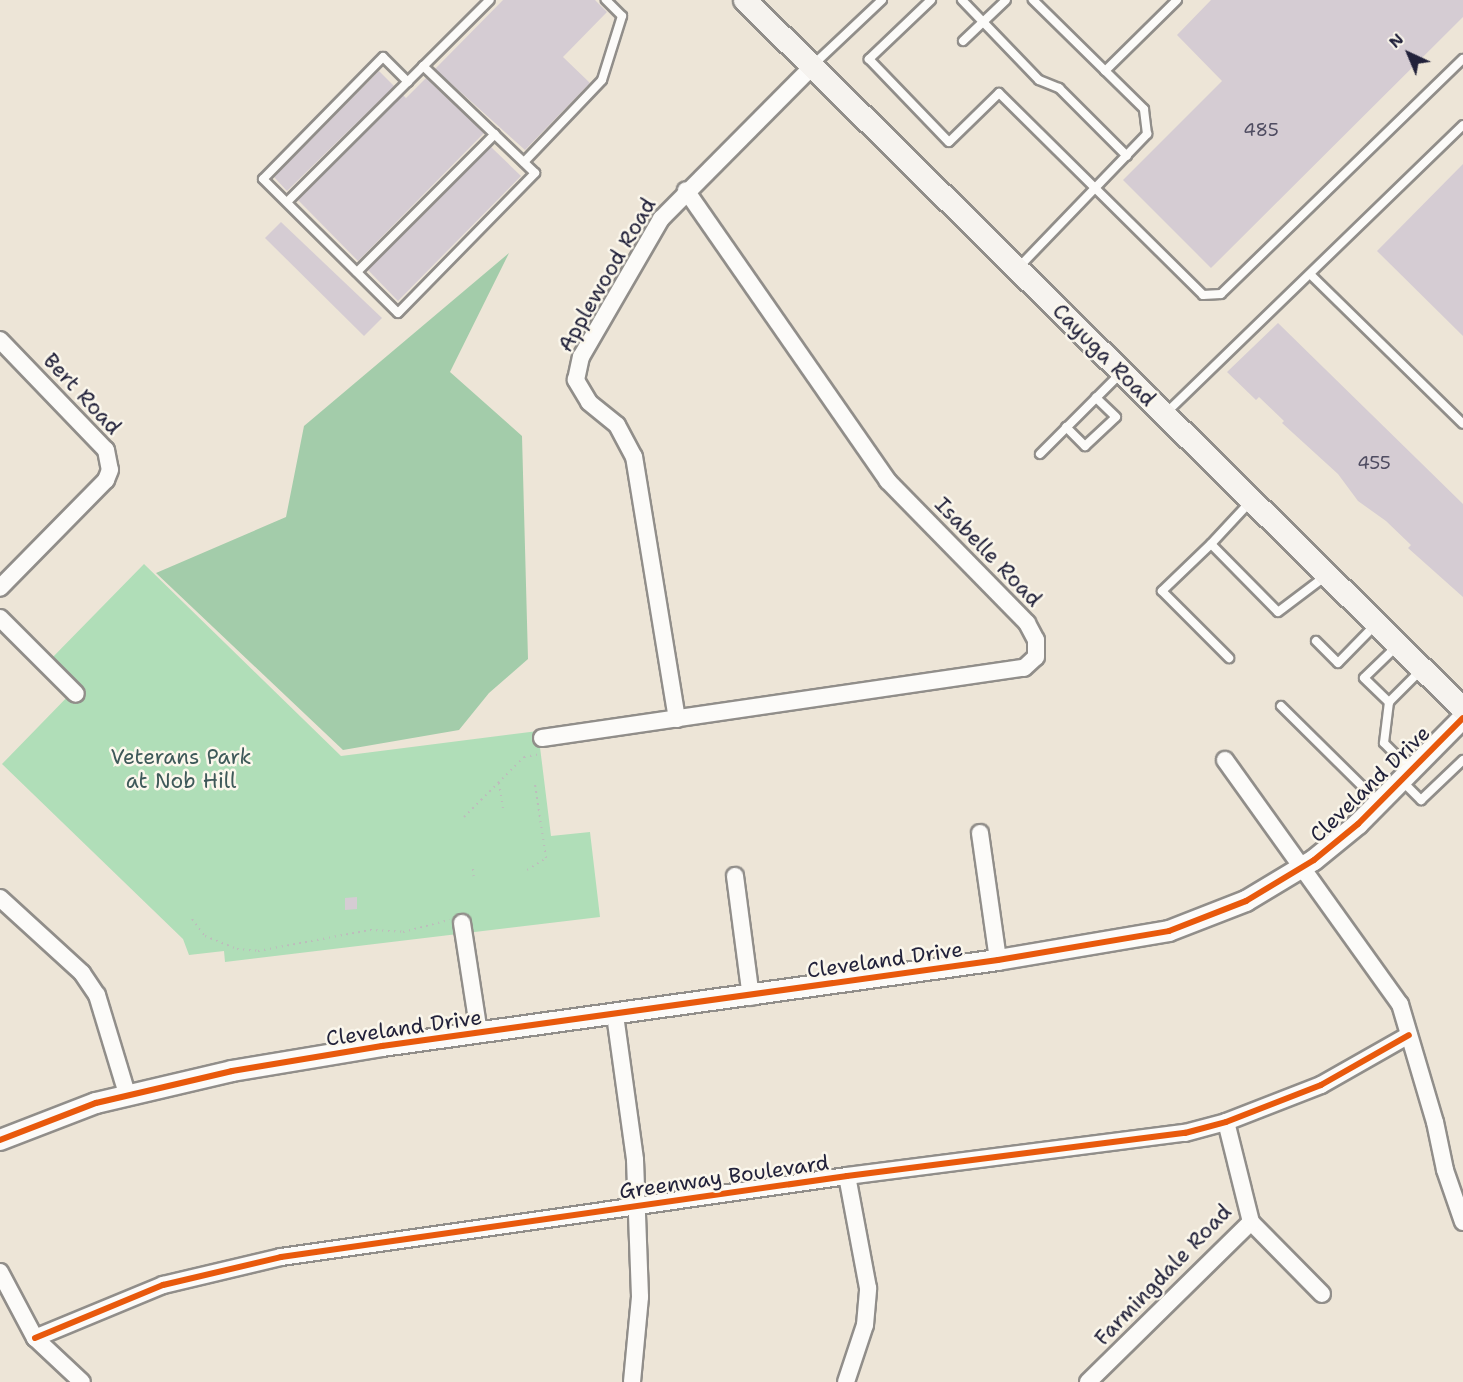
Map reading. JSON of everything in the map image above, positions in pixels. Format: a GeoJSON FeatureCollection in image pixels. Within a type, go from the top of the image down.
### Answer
{"type":"FeatureCollection","features":[{"type":"Feature","properties":{"kind":"main road","name":"Cayuga Road"},"geometry":{"type":"LineString","coordinates":[[745,0],[1463,709]]}},
{"type":"Feature","properties":{"kind":"street","name":"Applewood Road"},"geometry":{"type":"LineString","coordinates":[[676,719],[634,457],[616,425],[589,402],[576,380],[581,357],[661,219],[687,190],[812,67]]}},
{"type":"Feature","properties":{"kind":"street","name":"Isabelle Road"},"geometry":{"type":"LineString","coordinates":[[542,746],[676,719],[1024,669],[1036,657],[1038,649],[1016,610],[888,482],[687,190]]}},
{"type":"Feature","properties":{"kind":"street","name":"Bert Road"},"geometry":{"type":"LineString","coordinates":[[0,340],[106,450],[110,470],[106,480],[0,588]]}},
{"type":"Feature","properties":{"kind":"street"},"geometry":{"type":"LineString","coordinates":[[0,618],[76,694]]}},
{"type":"Feature","properties":{"kind":"street","name":"Cleveland Drive"},"geometry":{"type":"LineString","coordinates":[[0,1140],[127,1094],[232,1071],[479,1033],[752,997],[998,960],[1169,931],[1246,901],[1304,867],[1358,824],[1377,801],[1463,718]]}},
{"type":"Feature","properties":{"kind":"street"},"geometry":{"type":"LineString","coordinates":[[1225,760],[1304,867],[1400,1004],[1435,1122],[1445,1170],[1463,1221]]}},
{"type":"Feature","properties":{"kind":"street"},"geometry":{"type":"LineString","coordinates":[[980,833],[998,960]]}},
{"type":"Feature","properties":{"kind":"street"},"geometry":{"type":"LineString","coordinates":[[735,876],[752,997]]}},
{"type":"Feature","properties":{"kind":"street"},"geometry":{"type":"LineString","coordinates":[[0,898],[82,973],[97,995],[127,1094]]}},
{"type":"Feature","properties":{"kind":"street"},"geometry":{"type":"LineString","coordinates":[[457,921],[479,1033]]}},
{"type":"Feature","properties":{"kind":"street"},"geometry":{"type":"LineString","coordinates":[[615,1016],[636,1160],[640,1297],[632,1382]]}},
{"type":"Feature","properties":{"kind":"street","name":"Greenway Boulevard"},"geometry":{"type":"LineString","coordinates":[[35,1338],[163,1285],[270,1259],[847,1176],[1069,1146],[1147,1140],[1226,1122],[1321,1085],[1409,1035]]}},
{"type":"Feature","properties":{"kind":"street","name":"Farmingdale Road"},"geometry":{"type":"LineString","coordinates":[[1088,1382],[1251,1222],[1226,1122]]}},
{"type":"Feature","properties":{"kind":"street"},"geometry":{"type":"LineString","coordinates":[[846,1382],[864,1325],[868,1297],[847,1176]]}},
{"type":"Feature","properties":{"kind":"street"},"geometry":{"type":"LineString","coordinates":[[1251,1222],[1322,1294]]}},
{"type":"Feature","properties":{"kind":"street"},"geometry":{"type":"LineString","coordinates":[[0,1272],[35,1338],[82,1382]]}},
{"type":"Feature","properties":{"kind":"lane"},"geometry":{"type":"LineString","coordinates":[[287,202],[490,0]]}},
{"type":"Feature","properties":{"kind":"lane"},"geometry":{"type":"LineString","coordinates":[[524,162],[602,80],[622,16],[606,0]]}},
{"type":"Feature","properties":{"kind":"lane"},"geometry":{"type":"LineString","coordinates":[[812,67],[882,0]]}},
{"type":"Feature","properties":{"kind":"lane"},"geometry":{"type":"LineString","coordinates":[[931,0],[869,59],[950,142],[999,93],[1203,295],[1221,294],[1463,59]]}},
{"type":"Feature","properties":{"kind":"lane"},"geometry":{"type":"LineString","coordinates":[[962,0],[1039,80],[1059,88],[1127,156]]}},
{"type":"Feature","properties":{"kind":"lane"},"geometry":{"type":"LineString","coordinates":[[963,42],[1006,0]]}},
{"type":"Feature","properties":{"kind":"lane"},"geometry":{"type":"LineString","coordinates":[[1017,269],[1147,134],[1144,109],[1034,0]]}},
{"type":"Feature","properties":{"kind":"lane"},"geometry":{"type":"LineString","coordinates":[[1105,71],[1177,0]]}},
{"type":"Feature","properties":{"kind":"lane"},"geometry":{"type":"LineString","coordinates":[[408,81],[383,57],[263,178],[398,313],[535,173],[423,66]]}},
{"type":"Feature","properties":{"kind":"lane"},"geometry":{"type":"LineString","coordinates":[[1165,415],[1312,276],[1463,125]]}},
{"type":"Feature","properties":{"kind":"lane"},"geometry":{"type":"LineString","coordinates":[[357,272],[495,134]]}},
{"type":"Feature","properties":{"kind":"lane"},"geometry":{"type":"LineString","coordinates":[[1312,276],[1462,421]]}},
{"type":"Feature","properties":{"kind":"lane"},"geometry":{"type":"LineString","coordinates":[[1040,454],[1122,372]]}},
{"type":"Feature","properties":{"kind":"lane"},"geometry":{"type":"LineString","coordinates":[[1066,428],[1085,447],[1116,417],[1096,398]]}},
{"type":"Feature","properties":{"kind":"lane"},"geometry":{"type":"LineString","coordinates":[[1229,658],[1162,591],[1211,544],[1251,500]]}},
{"type":"Feature","properties":{"kind":"lane"},"geometry":{"type":"LineString","coordinates":[[1211,544],[1278,612],[1327,575]]}},
{"type":"Feature","properties":{"kind":"lane"},"geometry":{"type":"LineString","coordinates":[[1316,641],[1338,663],[1377,623]]}},
{"type":"Feature","properties":{"kind":"lane"},"geometry":{"type":"LineString","coordinates":[[1389,702],[1364,678],[1398,645]]}},
{"type":"Feature","properties":{"kind":"lane"},"geometry":{"type":"LineString","coordinates":[[1423,669],[1389,702],[1384,743],[1421,800],[1463,760]]}},
{"type":"Feature","properties":{"kind":"lane"},"geometry":{"type":"LineString","coordinates":[[1281,706],[1377,801]]}},
{"type":"Feature","properties":{"kind":"path"},"geometry":{"type":"LineString","coordinates":[[464,817],[524,758],[542,746]]}},
{"type":"Feature","properties":{"kind":"path"},"geometry":{"type":"LineString","coordinates":[[499,783],[504,813]]}},
{"type":"Feature","properties":{"kind":"path"},"geometry":{"type":"LineString","coordinates":[[526,870],[546,858],[535,784]]}},
{"type":"Feature","properties":{"kind":"path"},"geometry":{"type":"LineString","coordinates":[[473,869],[474,878]]}},
{"type":"Feature","properties":{"kind":"path"},"geometry":{"type":"LineString","coordinates":[[192,919],[205,936],[237,949],[258,951],[370,930],[403,932],[457,921]]}},
{"type":"Feature","properties":{"kind":"green space"},"geometry":{"type":"Polygon","coordinates":[[[509,253],[450,372],[522,436],[528,659],[489,693],[459,730],[343,750],[156,573],[286,517],[304,426],[509,253]]]}},
{"type":"Feature","properties":{"kind":"green space","name":"Veterans Park at Nob Hill"},"geometry":{"type":"Polygon","coordinates":[[[144,564],[341,756],[538,731],[551,836],[590,832],[600,917],[225,962],[224,951],[189,955],[183,939],[2,764],[76,688],[49,661],[144,564]]]}},
{"type":"Feature","properties":{"kind":"building"},"geometry":{"type":"Polygon","coordinates":[[[503,0],[595,0],[607,12],[563,57],[590,83],[525,150],[435,69],[503,0]]]}},
{"type":"Feature","properties":{"kind":"building"},"geometry":{"type":"Polygon","coordinates":[[[1211,0],[1463,0],[1463,17],[1211,268],[1123,180],[1222,81],[1177,35],[1211,0]]]}},
{"type":"Feature","properties":{"kind":"building"},"geometry":{"type":"Polygon","coordinates":[[[379,71],[394,86],[287,191],[274,177],[379,71]]]}},
{"type":"Feature","properties":{"kind":"building"},"geometry":{"type":"Polygon","coordinates":[[[426,78],[484,133],[358,261],[298,200],[403,95],[406,98],[426,78]]]}},
{"type":"Feature","properties":{"kind":"building"},"geometry":{"type":"Polygon","coordinates":[[[491,147],[521,176],[398,301],[368,270],[491,147]]]}},
{"type":"Feature","properties":{"kind":"building"},"geometry":{"type":"Polygon","coordinates":[[[1463,164],[1463,336],[1377,251],[1463,164]]]}},
{"type":"Feature","properties":{"kind":"building"},"geometry":{"type":"Polygon","coordinates":[[[281,222],[382,318],[364,336],[265,238],[281,222]]]}},
{"type":"Feature","properties":{"kind":"building"},"geometry":{"type":"Polygon","coordinates":[[[1278,323],[1463,504],[1463,597],[1408,548],[1411,545],[1386,521],[1358,501],[1338,474],[1282,423],[1284,421],[1259,397],[1256,400],[1227,372],[1278,323]]]}},
{"type":"Feature","properties":{"kind":"building"},"geometry":{"type":"Polygon","coordinates":[[[357,897],[357,909],[345,910],[345,898],[357,897]]]}},
{"type":"Feature","properties":{"kind":"cycle path"},"geometry":{"type":"LineString","coordinates":[[0,1140],[96,1103],[232,1071],[382,1046],[998,960],[1169,931],[1246,901],[1314,860],[1358,824],[1463,718]]}},
{"type":"Feature","properties":{"kind":"cycle path"},"geometry":{"type":"LineString","coordinates":[[35,1338],[163,1285],[281,1257],[847,1176],[1185,1133],[1226,1122],[1321,1085],[1409,1035]]}}]}
